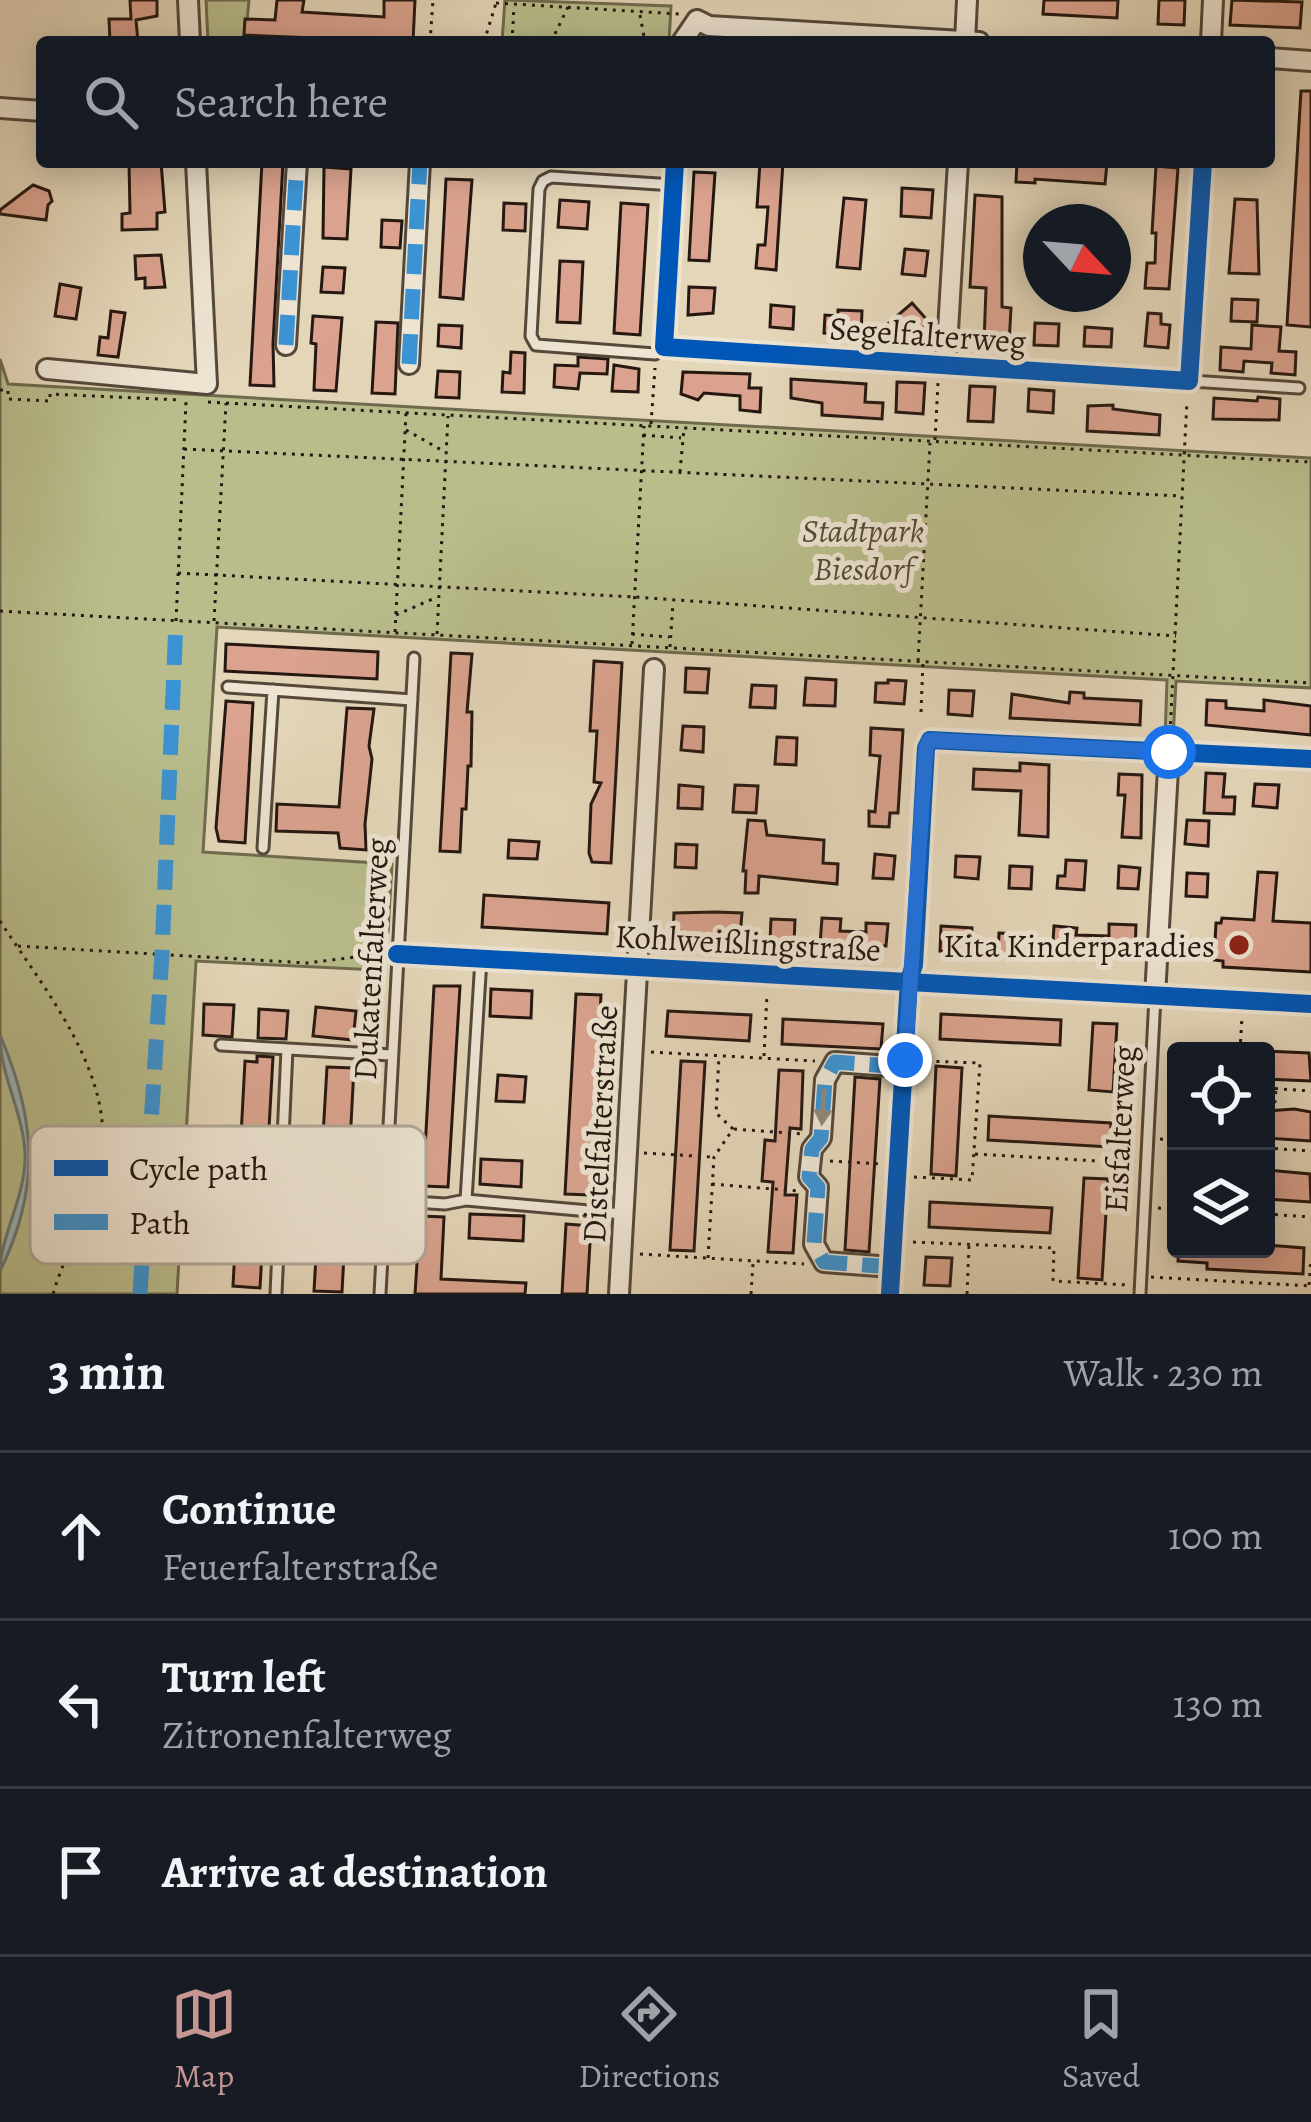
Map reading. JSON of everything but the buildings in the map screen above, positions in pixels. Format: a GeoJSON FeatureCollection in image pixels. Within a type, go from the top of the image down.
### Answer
{"type":"FeatureCollection","features":[{"type":"Feature","properties":{"kind":"street"},"geometry":{"type":"LineString","coordinates":[[188,0],[190,36]]}},
{"type":"Feature","properties":{"kind":"street"},"geometry":{"type":"LineString","coordinates":[[965,36],[967,0]]}},
{"type":"Feature","properties":{"kind":"street"},"geometry":{"type":"LineString","coordinates":[[1211,36],[1213,0]]}},
{"type":"Feature","properties":{"kind":"street"},"geometry":{"type":"LineString","coordinates":[[689,12],[709,26],[869,36]]}},
{"type":"Feature","properties":{"kind":"street"},"geometry":{"type":"LineString","coordinates":[[1275,58],[1311,61]]}},
{"type":"Feature","properties":{"kind":"street"},"geometry":{"type":"LineString","coordinates":[[0,109],[36,111]]}},
{"type":"Feature","properties":{"kind":"street"},"geometry":{"type":"LineString","coordinates":[[46,369],[214,398],[196,168]]}},
{"type":"Feature","properties":{"kind":"street"},"geometry":{"type":"LineString","coordinates":[[286,344],[297,168]]}},
{"type":"Feature","properties":{"kind":"street"},"geometry":{"type":"LineString","coordinates":[[409,364],[420,168]]}},
{"type":"Feature","properties":{"kind":"street"},"geometry":{"type":"LineString","coordinates":[[660,350],[675,168]]}},
{"type":"Feature","properties":{"kind":"street"},"geometry":{"type":"LineString","coordinates":[[942,364],[958,168]]}},
{"type":"Feature","properties":{"kind":"street"},"geometry":{"type":"LineString","coordinates":[[1189,381],[1203,168]]}},
{"type":"Feature","properties":{"kind":"street","name":"Segelfalterweg"},"geometry":{"type":"LineString","coordinates":[[660,350],[1189,381]]}},
{"type":"Feature","properties":{"kind":"street","name":"Distelfalterstraße"},"geometry":{"type":"LineString","coordinates":[[619,1294],[654,670]]}},
{"type":"Feature","properties":{"kind":"street"},"geometry":{"type":"LineString","coordinates":[[890,1294],[909,980],[930,740],[1311,759]]}},
{"type":"Feature","properties":{"kind":"street","name":"Eisfalterweg"},"geometry":{"type":"LineString","coordinates":[[1155,996],[1169,752]]}},
{"type":"Feature","properties":{"kind":"street","name":"Kohlweißlingstraße"},"geometry":{"type":"LineString","coordinates":[[397,954],[1311,1004]]}},
{"type":"Feature","properties":{"kind":"street"},"geometry":{"type":"LineString","coordinates":[[892,1267],[824,1262],[814,1244],[818,1192],[809,1178],[812,1149],[822,1135],[825,1080],[835,1062],[904,1064]]}},
{"type":"Feature","properties":{"kind":"lane"},"geometry":{"type":"LineString","coordinates":[[660,350],[536,345],[531,336],[539,189],[551,177],[674,184]]}},
{"type":"Feature","properties":{"kind":"lane"},"geometry":{"type":"LineString","coordinates":[[1189,381],[1299,388]]}},
{"type":"Feature","properties":{"kind":"lane","name":"Dukatenfalterweg"},"geometry":{"type":"LineString","coordinates":[[388,1126],[414,658]]}},
{"type":"Feature","properties":{"kind":"lane"},"geometry":{"type":"LineString","coordinates":[[228,687],[412,700]]}},
{"type":"Feature","properties":{"kind":"lane"},"geometry":{"type":"LineString","coordinates":[[262,848],[273,690]]}},
{"type":"Feature","properties":{"kind":"lane"},"geometry":{"type":"LineString","coordinates":[[466,1200],[481,959]]}},
{"type":"Feature","properties":{"kind":"lane","name":"Eisfalterweg"},"geometry":{"type":"LineString","coordinates":[[1140,1285],[1155,996]]}},
{"type":"Feature","properties":{"kind":"lane"},"geometry":{"type":"LineString","coordinates":[[221,1045],[391,1054]]}},
{"type":"Feature","properties":{"kind":"lane"},"geometry":{"type":"LineString","coordinates":[[284,1126],[287,1049]]}},
{"type":"Feature","properties":{"kind":"lane"},"geometry":{"type":"LineString","coordinates":[[426,1203],[466,1200],[622,1214]]}},
{"type":"Feature","properties":{"kind":"lane"},"geometry":{"type":"LineString","coordinates":[[276,1294],[277,1264]]}},
{"type":"Feature","properties":{"kind":"lane","name":"Dukatenfalterweg"},"geometry":{"type":"LineString","coordinates":[[380,1294],[381,1264]]}},
{"type":"Feature","properties":{"kind":"path"},"geometry":{"type":"LineString","coordinates":[[430,36],[433,0]]}},
{"type":"Feature","properties":{"kind":"path"},"geometry":{"type":"LineString","coordinates":[[486,36],[495,2],[689,12]]}},
{"type":"Feature","properties":{"kind":"path"},"geometry":{"type":"LineString","coordinates":[[512,36],[514,4]]}},
{"type":"Feature","properties":{"kind":"path"},"geometry":{"type":"LineString","coordinates":[[553,36],[568,7]]}},
{"type":"Feature","properties":{"kind":"path"},"geometry":{"type":"LineString","coordinates":[[639,12],[644,36]]}},
{"type":"Feature","properties":{"kind":"path"},"geometry":{"type":"LineString","coordinates":[[651,424],[660,350]]}},
{"type":"Feature","properties":{"kind":"path"},"geometry":{"type":"LineString","coordinates":[[921,712],[920,617],[942,364]]}},
{"type":"Feature","properties":{"kind":"path"},"geometry":{"type":"LineString","coordinates":[[1169,752],[1189,381]]}},
{"type":"Feature","properties":{"kind":"path"},"geometry":{"type":"LineString","coordinates":[[0,390],[8,390],[8,398],[50,401],[50,394],[187,400],[176,621]]}},
{"type":"Feature","properties":{"kind":"path"},"geometry":{"type":"LineString","coordinates":[[214,623],[224,451],[214,398],[1311,462]]}},
{"type":"Feature","properties":{"kind":"path"},"geometry":{"type":"LineString","coordinates":[[395,632],[406,412]]}},
{"type":"Feature","properties":{"kind":"path"},"geometry":{"type":"LineString","coordinates":[[436,634],[448,414]]}},
{"type":"Feature","properties":{"kind":"path"},"geometry":{"type":"LineString","coordinates":[[632,645],[644,424]]}},
{"type":"Feature","properties":{"kind":"path"},"geometry":{"type":"LineString","coordinates":[[680,474],[684,426]]}},
{"type":"Feature","properties":{"kind":"path"},"geometry":{"type":"LineString","coordinates":[[405,429],[447,453]]}},
{"type":"Feature","properties":{"kind":"path"},"geometry":{"type":"LineString","coordinates":[[643,435],[683,438]]}},
{"type":"Feature","properties":{"kind":"path"},"geometry":{"type":"LineString","coordinates":[[184,449],[1182,496]]}},
{"type":"Feature","properties":{"kind":"path"},"geometry":{"type":"LineString","coordinates":[[178,573],[634,597],[1176,636]]}},
{"type":"Feature","properties":{"kind":"path"},"geometry":{"type":"LineString","coordinates":[[395,616],[438,597]]}},
{"type":"Feature","properties":{"kind":"path"},"geometry":{"type":"LineString","coordinates":[[654,670],[665,644],[673,601]]}},
{"type":"Feature","properties":{"kind":"path"},"geometry":{"type":"LineString","coordinates":[[0,611],[1311,683]]}},
{"type":"Feature","properties":{"kind":"path"},"geometry":{"type":"LineString","coordinates":[[632,634],[665,644]]}},
{"type":"Feature","properties":{"kind":"path"},"geometry":{"type":"LineString","coordinates":[[0,921],[80,1052],[101,1111],[101,1126]]}},
{"type":"Feature","properties":{"kind":"path"},"geometry":{"type":"LineString","coordinates":[[16,946],[307,963],[397,954]]}},
{"type":"Feature","properties":{"kind":"path"},"geometry":{"type":"LineString","coordinates":[[764,1058],[768,990]]}},
{"type":"Feature","properties":{"kind":"path"},"geometry":{"type":"LineString","coordinates":[[1241,1042],[1242,1016]]}},
{"type":"Feature","properties":{"kind":"path"},"geometry":{"type":"LineString","coordinates":[[649,1052],[835,1062]]}},
{"type":"Feature","properties":{"kind":"path"},"geometry":{"type":"LineString","coordinates":[[719,1056],[716,1113],[733,1129],[822,1135]]}},
{"type":"Feature","properties":{"kind":"path"},"geometry":{"type":"LineString","coordinates":[[811,1160],[971,1180],[980,1063],[904,1064]]}},
{"type":"Feature","properties":{"kind":"path"},"geometry":{"type":"LineString","coordinates":[[1275,1096],[1276,1089],[1311,1091]]}},
{"type":"Feature","properties":{"kind":"path"},"geometry":{"type":"LineString","coordinates":[[708,1258],[714,1157],[733,1129]]}},
{"type":"Feature","properties":{"kind":"path"},"geometry":{"type":"LineString","coordinates":[[1275,1148],[1311,1151]]}},
{"type":"Feature","properties":{"kind":"path"},"geometry":{"type":"LineString","coordinates":[[643,1153],[714,1157]]}},
{"type":"Feature","properties":{"kind":"path"},"geometry":{"type":"LineString","coordinates":[[974,1154],[1147,1163]]}},
{"type":"Feature","properties":{"kind":"path"},"geometry":{"type":"LineString","coordinates":[[712,1184],[818,1192]]}},
{"type":"Feature","properties":{"kind":"path"},"geometry":{"type":"LineString","coordinates":[[1144,1207],[1167,1208]]}},
{"type":"Feature","properties":{"kind":"path"},"geometry":{"type":"LineString","coordinates":[[1275,1215],[1311,1217]]}},
{"type":"Feature","properties":{"kind":"path"},"geometry":{"type":"LineString","coordinates":[[894,1241],[1054,1248],[1053,1281],[1140,1285],[1310,1286],[1311,1258]]}},
{"type":"Feature","properties":{"kind":"path"},"geometry":{"type":"LineString","coordinates":[[967,1294],[969,1244]]}},
{"type":"Feature","properties":{"kind":"path"},"geometry":{"type":"LineString","coordinates":[[637,1254],[824,1262]]}},
{"type":"Feature","properties":{"kind":"path"},"geometry":{"type":"LineString","coordinates":[[752,1294],[753,1261]]}},
{"type":"Feature","properties":{"kind":"path"},"geometry":{"type":"LineString","coordinates":[[53,1294],[64,1264]]}},
{"type":"Feature","properties":{"kind":"path"},"geometry":{"type":"LineString","coordinates":[[1264,1294],[1266,1283]]}},
{"type":"Feature","properties":{"kind":"green space"},"geometry":{"type":"Polygon","coordinates":[[[206,0],[249,0],[246,36],[208,36],[206,0]]]}},
{"type":"Feature","properties":{"kind":"green space"},"geometry":{"type":"Polygon","coordinates":[[[505,0],[671,6],[669,36],[502,36],[505,0]]]}},
{"type":"Feature","properties":{"kind":"green space","name":"Stadtpark Biesdorf"},"geometry":{"type":"Polygon","coordinates":[[[0,359],[8,384],[1311,458],[1311,688],[1176,681],[1173,739],[1165,739],[1167,680],[217,627],[203,852],[392,864],[388,932],[379,932],[377,970],[196,961],[187,1126],[30,1126],[30,1264],[179,1264],[177,1294],[0,1294],[0,359]]]}},
{"type":"Feature","properties":{"kind":"water"},"geometry":{"type":"Polygon","coordinates":[[[0,1035],[21,1096],[29,1153],[22,1211],[0,1271],[25,1153],[0,1035]]]}},
{"type":"Feature","properties":{"kind":"marked path"},"geometry":{"type":"LineString","coordinates":[[286,345],[297,168]]}},
{"type":"Feature","properties":{"kind":"marked path"},"geometry":{"type":"LineString","coordinates":[[409,364],[420,168]]}},
{"type":"Feature","properties":{"kind":"marked path"},"geometry":{"type":"LineString","coordinates":[[151,1126],[176,621]]}},
{"type":"Feature","properties":{"kind":"marked path"},"geometry":{"type":"LineString","coordinates":[[892,1267],[824,1262],[814,1244],[818,1187],[809,1177],[812,1149],[821,1138],[825,1080],[835,1062],[904,1067]]}},
{"type":"Feature","properties":{"kind":"marked path"},"geometry":{"type":"LineString","coordinates":[[140,1294],[142,1264]]}},
{"type":"Feature","properties":{"kind":"cycle path"},"geometry":{"type":"LineString","coordinates":[[675,168],[664,347],[1189,381],[1203,168]]}},
{"type":"Feature","properties":{"kind":"cycle path"},"geometry":{"type":"LineString","coordinates":[[890,1294],[909,980],[914,965],[930,740],[1311,759]]}},
{"type":"Feature","properties":{"kind":"cycle path"},"geometry":{"type":"LineString","coordinates":[[397,954],[1311,1004]]}},
{"type":"Feature","properties":{"kind":"place","name":"Kita Kinderparadies"},"geometry":{"type":"Point","coordinates":[1239,945]}},
{"type":"Feature","properties":{"kind":"route"},"geometry":{"type":"LineString","coordinates":[[905,1060],[930,740],[1169,752]]}}]}
